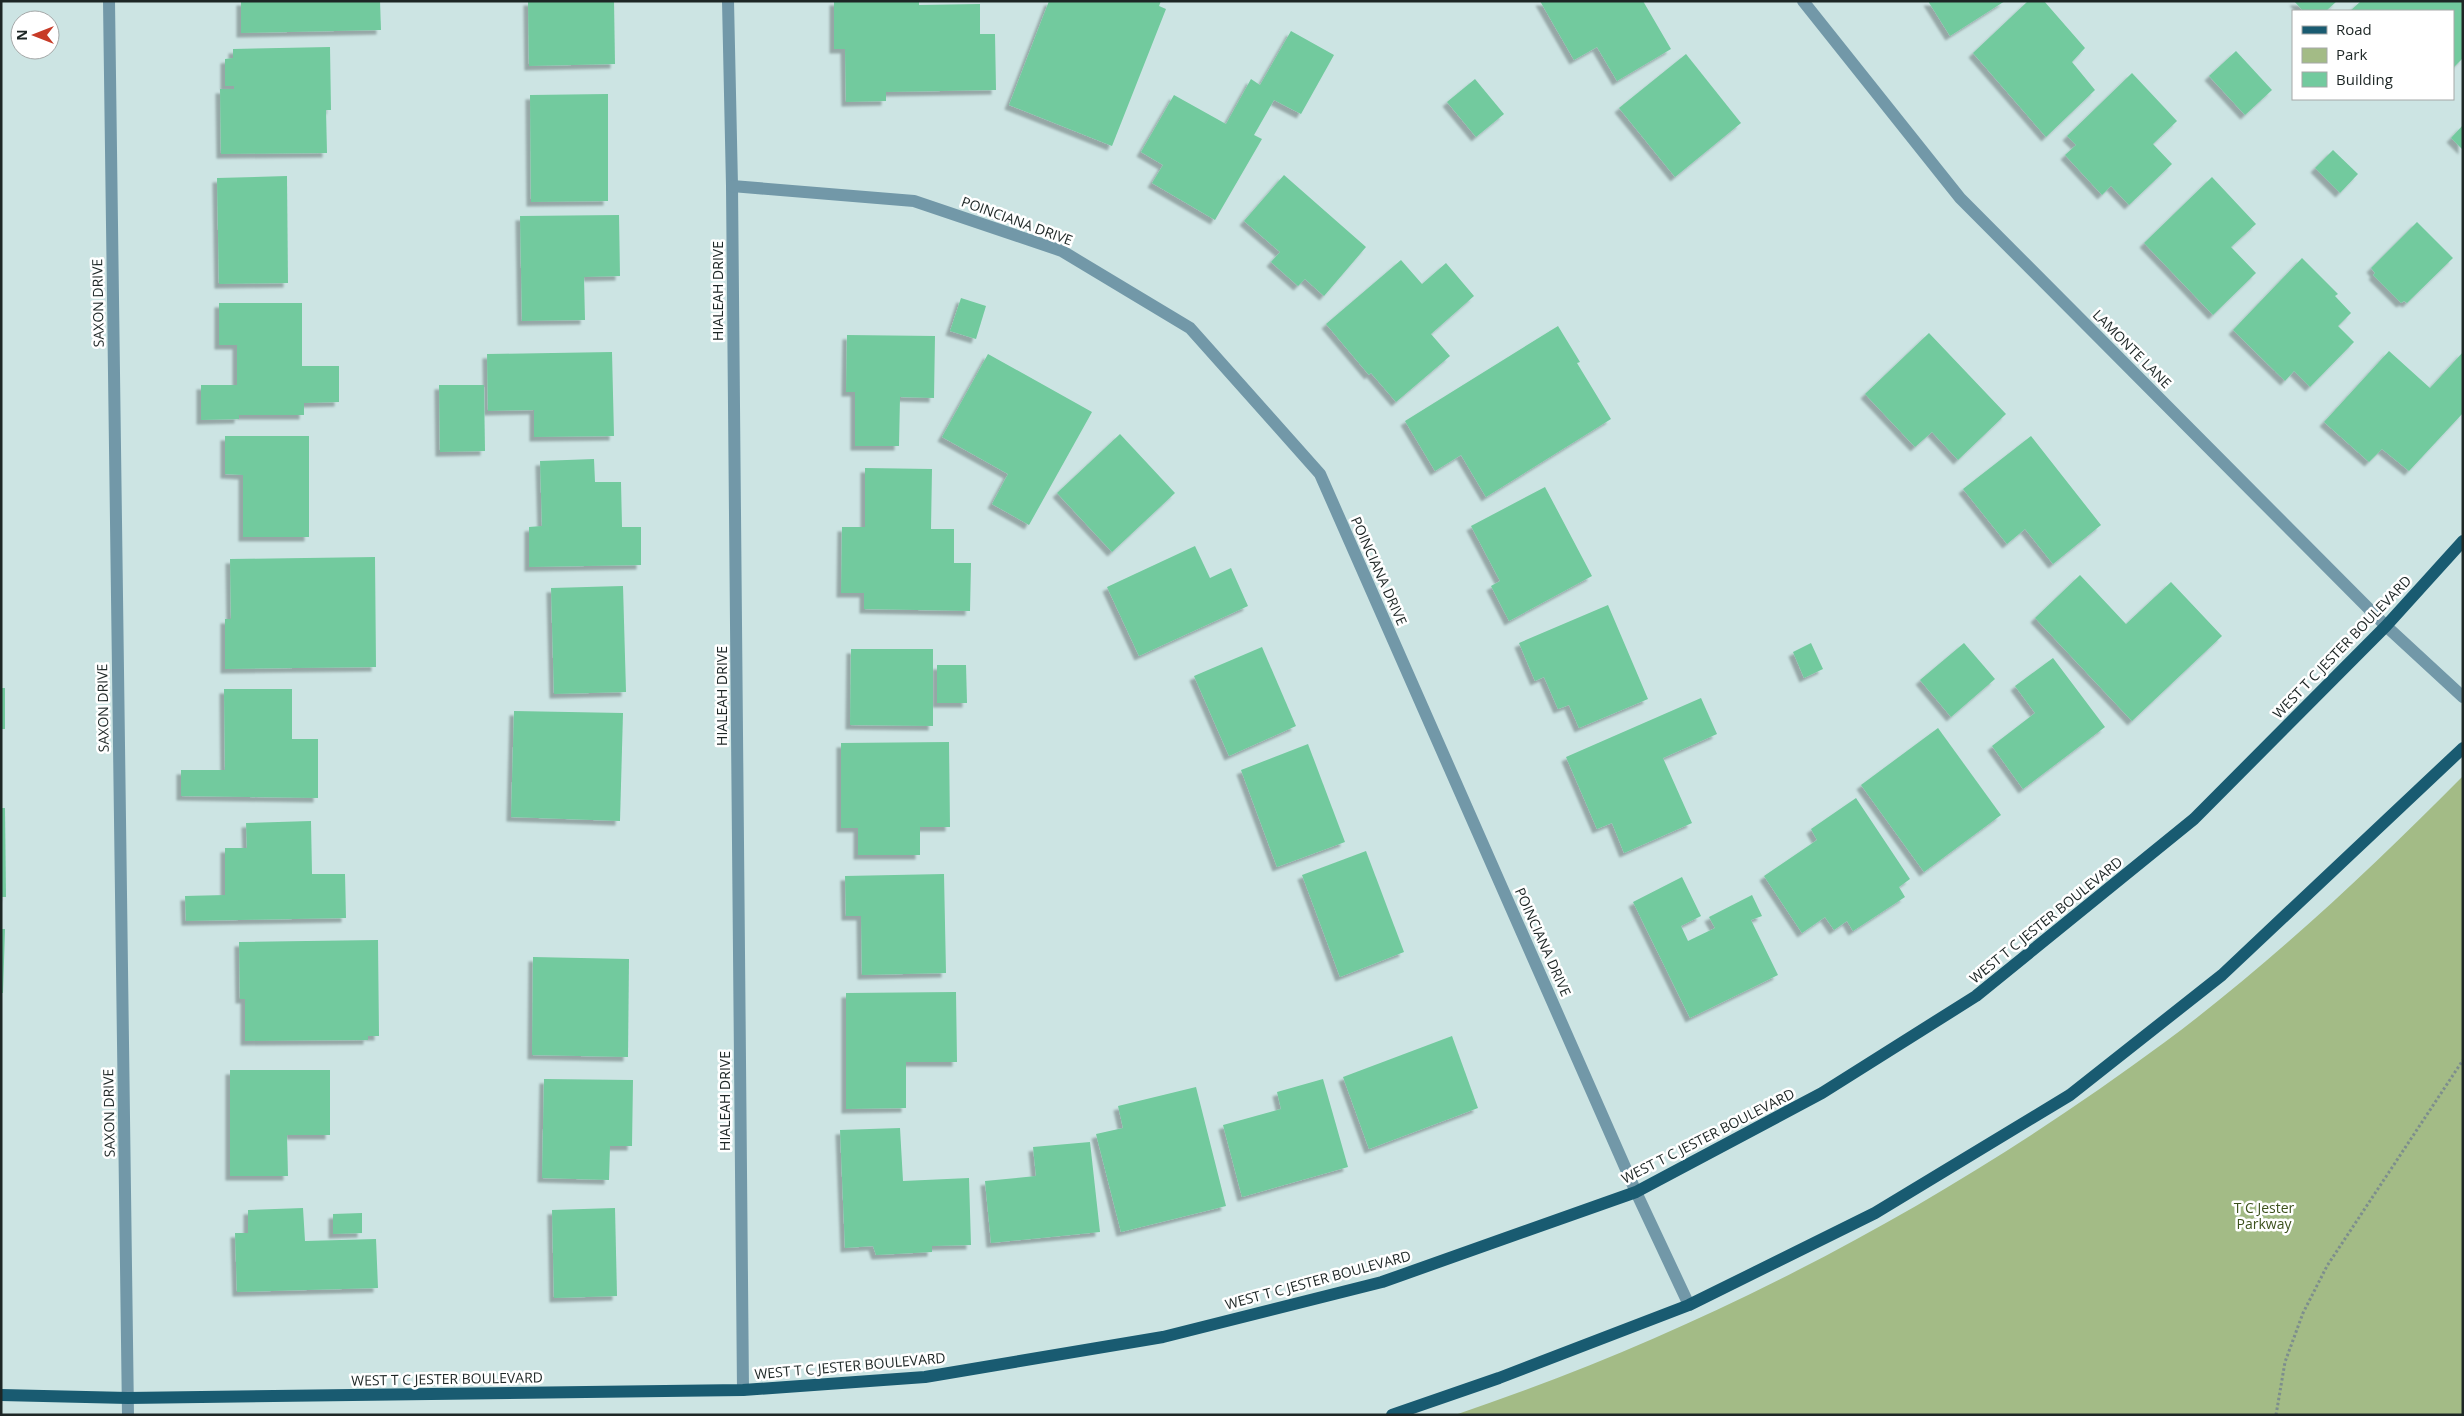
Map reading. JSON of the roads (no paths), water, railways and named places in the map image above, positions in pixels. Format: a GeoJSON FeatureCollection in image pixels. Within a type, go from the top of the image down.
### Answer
{"type":"FeatureCollection","features":[{"type":"Feature","properties":{"kind":"main road","name":"WEST T C JESTER BOULEVARD"},"geometry":{"type":"LineString","coordinates":[[1,1396],[128,1398],[743,1390],[925,1377],[1163,1337],[1382,1282],[1636,1192],[1822,1093],[1976,996],[2194,819],[2386,626],[2463,541]]}},
{"type":"Feature","properties":{"kind":"main road"},"geometry":{"type":"LineString","coordinates":[[1392,1415],[1499,1378],[1689,1305],[1874,1213],[2070,1095],[2222,975],[2463,748]]}},
{"type":"Feature","properties":{"kind":"street","name":"SAXON DRIVE"},"geometry":{"type":"LineString","coordinates":[[109,1],[128,1415]]}},
{"type":"Feature","properties":{"kind":"street","name":"HIALEAH DRIVE"},"geometry":{"type":"LineString","coordinates":[[728,1],[732,186],[743,1390]]}},
{"type":"Feature","properties":{"kind":"street","name":"LAMONTE LANE"},"geometry":{"type":"LineString","coordinates":[[1803,1],[1960,198],[2386,626],[2463,697]]}},
{"type":"Feature","properties":{"kind":"street","name":"POINCIANA DRIVE"},"geometry":{"type":"LineString","coordinates":[[732,186],[914,201],[1062,251],[1190,328],[1320,474],[1636,1192],[1689,1305]]}},
{"type":"Feature","properties":{"kind":"park label","name":"T C Jester Parkway"},"geometry":{"type":"Point","coordinates":[2264,1216]}}]}
